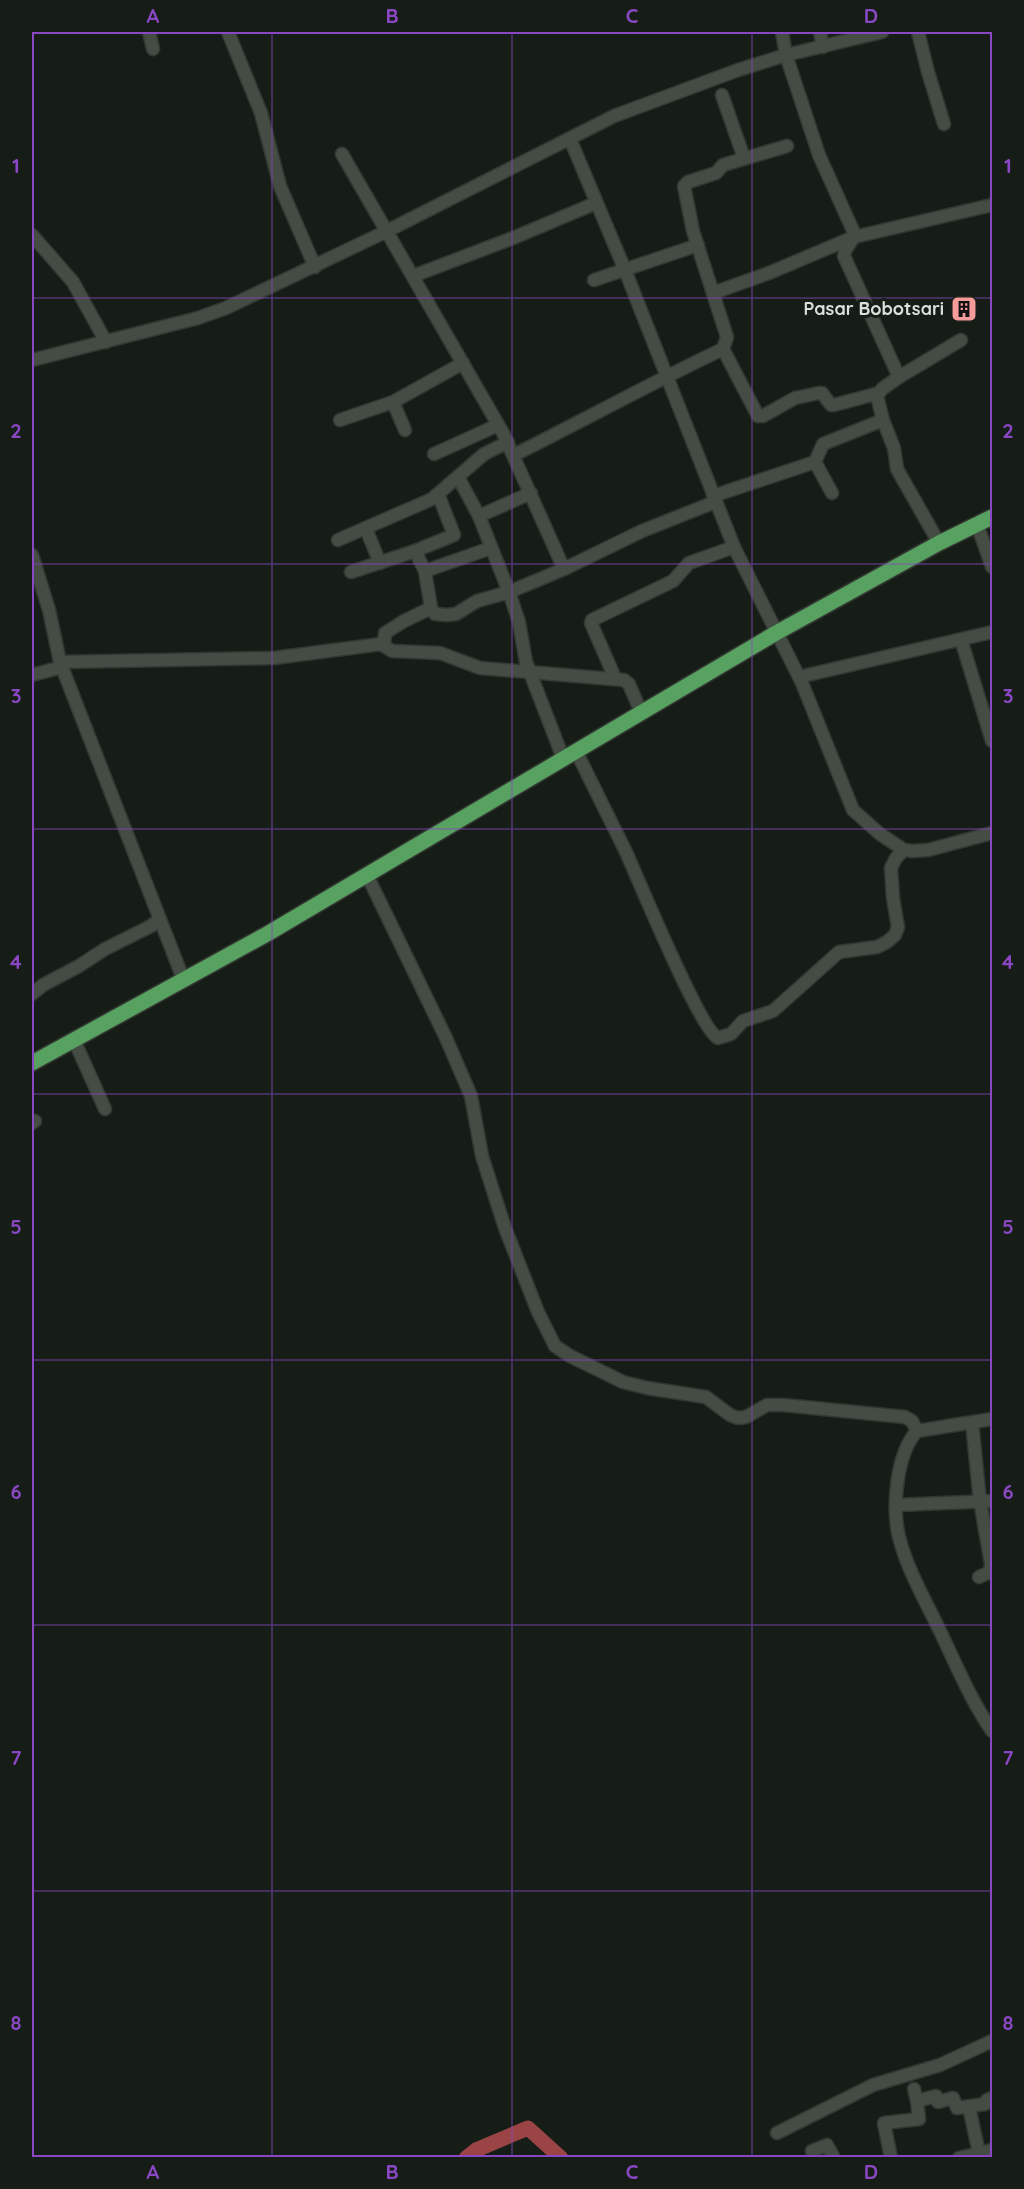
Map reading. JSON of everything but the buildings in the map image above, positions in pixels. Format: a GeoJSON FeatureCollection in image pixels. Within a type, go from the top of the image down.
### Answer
{"type":"FeatureCollection","features":[{"type":"Feature","properties":{"kind":"main road"},"geometry":{"type":"LineString","coordinates":[[32,1063],[184,981],[776,633],[939,543],[993,517]]}},
{"type":"Feature","properties":{"kind":"street"},"geometry":{"type":"LineString","coordinates":[[149,32],[153,49]]}},
{"type":"Feature","properties":{"kind":"street"},"geometry":{"type":"LineString","coordinates":[[228,32],[261,113],[280,186],[315,267]]}},
{"type":"Feature","properties":{"kind":"street"},"geometry":{"type":"LineString","coordinates":[[782,32],[786,55],[819,155],[854,237]]}},
{"type":"Feature","properties":{"kind":"street"},"geometry":{"type":"LineString","coordinates":[[820,32],[823,47]]}},
{"type":"Feature","properties":{"kind":"street"},"geometry":{"type":"LineString","coordinates":[[32,360],[217,312],[315,267],[614,116],[738,70],[786,55],[882,32]]}},
{"type":"Feature","properties":{"kind":"street"},"geometry":{"type":"LineString","coordinates":[[918,32],[944,124]]}},
{"type":"Feature","properties":{"kind":"street"},"geometry":{"type":"LineString","coordinates":[[722,95],[744,158]]}},
{"type":"Feature","properties":{"kind":"street"},"geometry":{"type":"LineString","coordinates":[[570,139],[734,547],[800,680],[854,810],[880,834],[904,850],[928,850],[993,833]]}},
{"type":"Feature","properties":{"kind":"street"},"geometry":{"type":"LineString","coordinates":[[514,455],[583,421],[666,375],[723,348],[727,337],[693,231],[684,186],[688,182],[716,173],[723,165],[788,146]]}},
{"type":"Feature","properties":{"kind":"street"},"geometry":{"type":"LineString","coordinates":[[342,154],[508,442],[564,569]]}},
{"type":"Feature","properties":{"kind":"street"},"geometry":{"type":"LineString","coordinates":[[413,276],[596,204]]}},
{"type":"Feature","properties":{"kind":"street"},"geometry":{"type":"LineString","coordinates":[[713,293],[779,269],[854,237],[993,205]]}},
{"type":"Feature","properties":{"kind":"street"},"geometry":{"type":"LineString","coordinates":[[32,236],[73,282],[106,342]]}},
{"type":"Feature","properties":{"kind":"street"},"geometry":{"type":"LineString","coordinates":[[854,237],[844,256],[899,377]]}},
{"type":"Feature","properties":{"kind":"street"},"geometry":{"type":"LineString","coordinates":[[594,280],[698,245]]}},
{"type":"Feature","properties":{"kind":"street"},"geometry":{"type":"LineString","coordinates":[[723,348],[758,416],[763,416],[795,398],[819,393],[822,393],[831,405],[879,393],[899,377],[961,340]]}},
{"type":"Feature","properties":{"kind":"street"},"geometry":{"type":"LineString","coordinates":[[340,420],[393,402],[463,363]]}},
{"type":"Feature","properties":{"kind":"street"},"geometry":{"type":"LineString","coordinates":[[879,393],[878,403],[894,448],[897,469],[939,543]]}},
{"type":"Feature","properties":{"kind":"street"},"geometry":{"type":"LineString","coordinates":[[393,402],[405,430]]}},
{"type":"Feature","properties":{"kind":"street"},"geometry":{"type":"LineString","coordinates":[[415,551],[425,571],[431,608],[435,614],[456,614],[477,601],[509,592],[564,569],[714,499],[814,462],[823,444],[884,420]]}},
{"type":"Feature","properties":{"kind":"street"},"geometry":{"type":"LineString","coordinates":[[434,454],[498,425]]}},
{"type":"Feature","properties":{"kind":"street"},"geometry":{"type":"LineString","coordinates":[[338,540],[425,502],[438,494],[484,454],[508,442]]}},
{"type":"Feature","properties":{"kind":"street"},"geometry":{"type":"LineString","coordinates":[[814,462],[832,493]]}},
{"type":"Feature","properties":{"kind":"street"},"geometry":{"type":"LineString","coordinates":[[458,477],[479,516],[509,592],[517,614],[526,662],[570,755],[624,850],[694,1003],[711,1033],[718,1038],[730,1034],[744,1021],[773,1011],[839,952],[877,947],[895,935],[898,927],[891,868],[896,858],[904,850]]}},
{"type":"Feature","properties":{"kind":"street"},"geometry":{"type":"LineString","coordinates":[[351,572],[415,551],[454,535],[438,494]]}},
{"type":"Feature","properties":{"kind":"street"},"geometry":{"type":"LineString","coordinates":[[479,516],[531,494]]}},
{"type":"Feature","properties":{"kind":"street"},"geometry":{"type":"LineString","coordinates":[[977,524],[993,567]]}},
{"type":"Feature","properties":{"kind":"street"},"geometry":{"type":"LineString","coordinates":[[366,529],[381,563]]}},
{"type":"Feature","properties":{"kind":"street"},"geometry":{"type":"LineString","coordinates":[[615,678],[591,623],[592,620],[673,581],[684,567],[696,560],[734,547]]}},
{"type":"Feature","properties":{"kind":"street"},"geometry":{"type":"LineString","coordinates":[[425,571],[491,548]]}},
{"type":"Feature","properties":{"kind":"street"},"geometry":{"type":"LineString","coordinates":[[32,555],[46,599],[61,664],[184,981]]}},
{"type":"Feature","properties":{"kind":"street"},"geometry":{"type":"LineString","coordinates":[[384,646],[386,633],[431,608]]}},
{"type":"Feature","properties":{"kind":"street"},"geometry":{"type":"LineString","coordinates":[[800,680],[993,632]]}},
{"type":"Feature","properties":{"kind":"street"},"geometry":{"type":"LineString","coordinates":[[800,680],[993,638]]}},
{"type":"Feature","properties":{"kind":"street"},"geometry":{"type":"LineString","coordinates":[[32,675],[61,664],[274,658],[371,645],[384,646],[392,651],[440,653],[480,668],[624,680],[629,684],[641,712]]}},
{"type":"Feature","properties":{"kind":"street"},"geometry":{"type":"LineString","coordinates":[[963,646],[993,741]]}},
{"type":"Feature","properties":{"kind":"street"},"geometry":{"type":"LineString","coordinates":[[367,875],[446,1038],[471,1096],[482,1156],[505,1227],[534,1302],[555,1346],[570,1356],[623,1382],[646,1388],[706,1397],[730,1415],[738,1418],[746,1417],[767,1405],[783,1405],[905,1417],[912,1421],[917,1431]]}},
{"type":"Feature","properties":{"kind":"street"},"geometry":{"type":"LineString","coordinates":[[32,994],[42,985],[160,919]]}},
{"type":"Feature","properties":{"kind":"street"},"geometry":{"type":"LineString","coordinates":[[74,1040],[105,1109]]}},
{"type":"Feature","properties":{"kind":"street"},"geometry":{"type":"LineString","coordinates":[[993,1419],[917,1431],[906,1448],[901,1463],[897,1505],[897,1526],[906,1555],[974,1702],[993,1731]]}},
{"type":"Feature","properties":{"kind":"street"},"geometry":{"type":"LineString","coordinates":[[972,1423],[986,1501],[992,1564],[990,1572],[979,1577]]}},
{"type":"Feature","properties":{"kind":"street"},"geometry":{"type":"LineString","coordinates":[[897,1505],[986,1501]]}},
{"type":"Feature","properties":{"kind":"street"},"geometry":{"type":"LineString","coordinates":[[777,2133],[873,2085],[940,2065],[993,2041]]}},
{"type":"Feature","properties":{"kind":"street"},"geometry":{"type":"LineString","coordinates":[[891,2157],[884,2123],[919,2119],[915,2095],[936,2096],[938,2102],[953,2098],[957,2108],[986,2104],[986,2100],[993,2098]]}},
{"type":"Feature","properties":{"kind":"street"},"geometry":{"type":"LineString","coordinates":[[969,2107],[979,2153]]}},
{"type":"Feature","properties":{"kind":"street"},"geometry":{"type":"LineString","coordinates":[[812,2151],[827,2145],[834,2157]]}},
{"type":"Feature","properties":{"kind":"street"},"geometry":{"type":"LineString","coordinates":[[959,2157],[993,2150]]}},
{"type":"Feature","properties":{"kind":"waterway"},"geometry":{"type":"LineString","coordinates":[[466,2158],[476,2150],[528,2128],[561,2158]]}},
{"type":"Feature","properties":{"kind":"place","name":"Pasar Bobotsari"},"geometry":{"type":"Point","coordinates":[964,309]}}]}
